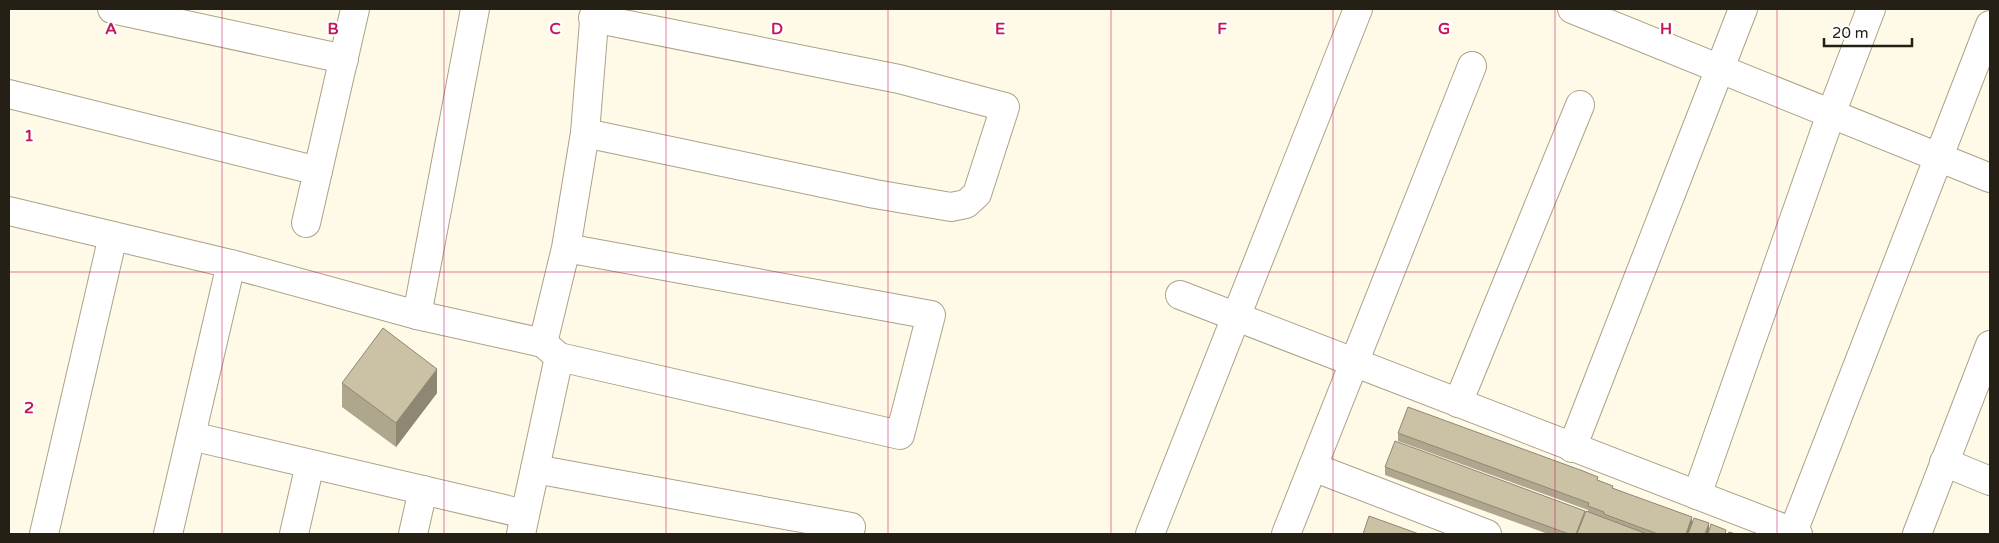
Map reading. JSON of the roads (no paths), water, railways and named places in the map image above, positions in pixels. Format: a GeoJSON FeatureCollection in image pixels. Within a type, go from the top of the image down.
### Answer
{"type":"FeatureCollection","features":[{"type":"Feature","properties":{"kind":"street"},"geometry":{"type":"LineString","coordinates":[[112,9],[344,59]]}},
{"type":"Feature","properties":{"kind":"street"},"geometry":{"type":"LineString","coordinates":[[306,223],[355,9]]}},
{"type":"Feature","properties":{"kind":"street"},"geometry":{"type":"LineString","coordinates":[[417,315],[475,9]]}},
{"type":"Feature","properties":{"kind":"street"},"geometry":{"type":"LineString","coordinates":[[1150,534],[1358,9]]}},
{"type":"Feature","properties":{"kind":"street"},"geometry":{"type":"LineString","coordinates":[[1572,9],[1620,18],[1720,69],[1990,178]]}},
{"type":"Feature","properties":{"kind":"street"},"geometry":{"type":"LineString","coordinates":[[1572,448],[1744,9]]}},
{"type":"Feature","properties":{"kind":"street"},"geometry":{"type":"LineString","coordinates":[[1697,495],[1831,114],[1871,9]]}},
{"type":"Feature","properties":{"kind":"street"},"geometry":{"type":"LineString","coordinates":[[191,436],[423,490],[523,524],[535,469],[566,248],[585,133],[594,13],[898,79],[1005,107],[977,194],[966,204],[951,206],[874,194],[585,133]]}},
{"type":"Feature","properties":{"kind":"street"},"geometry":{"type":"LineString","coordinates":[[1180,294],[1795,534],[1990,25]]}},
{"type":"Feature","properties":{"kind":"street"},"geometry":{"type":"LineString","coordinates":[[1286,534],[1472,66]]}},
{"type":"Feature","properties":{"kind":"street"},"geometry":{"type":"LineString","coordinates":[[9,94],[318,171]]}},
{"type":"Feature","properties":{"kind":"street"},"geometry":{"type":"LineString","coordinates":[[1458,403],[1580,105]]}},
{"type":"Feature","properties":{"kind":"street"},"geometry":{"type":"LineString","coordinates":[[9,211],[231,264],[551,350],[900,435],[931,315],[566,248]]}},
{"type":"Feature","properties":{"kind":"street"},"geometry":{"type":"LineString","coordinates":[[44,534],[113,236]]}},
{"type":"Feature","properties":{"kind":"street"},"geometry":{"type":"LineString","coordinates":[[168,534],[231,264]]}},
{"type":"Feature","properties":{"kind":"street"},"geometry":{"type":"LineString","coordinates":[[1917,534],[1990,345]]}},
{"type":"Feature","properties":{"kind":"street"},"geometry":{"type":"LineString","coordinates":[[1944,462],[1990,481]]}},
{"type":"Feature","properties":{"kind":"street"},"geometry":{"type":"LineString","coordinates":[[294,534],[310,464]]}},
{"type":"Feature","properties":{"kind":"street"},"geometry":{"type":"LineString","coordinates":[[1313,467],[1487,534]]}},
{"type":"Feature","properties":{"kind":"street"},"geometry":{"type":"LineString","coordinates":[[535,469],[851,527],[849,534]]}},
{"type":"Feature","properties":{"kind":"street"},"geometry":{"type":"LineString","coordinates":[[413,534],[423,490]]}}]}
